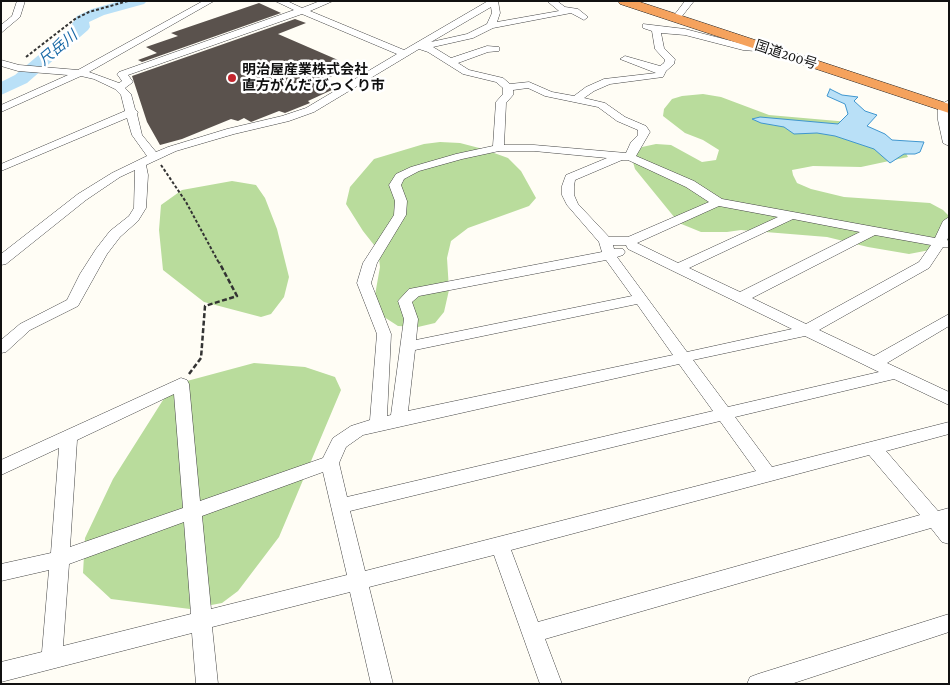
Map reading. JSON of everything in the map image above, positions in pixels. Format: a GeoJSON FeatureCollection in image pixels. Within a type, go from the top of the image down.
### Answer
{"type":"FeatureCollection","features":[{"type":"Feature","properties":{"kind":"highway","name":"国道200号"},"geometry":{"type":"LineString","coordinates":[[624,1],[947,106]]}},
{"type":"Feature","properties":{"kind":"street"},"geometry":{"type":"LineString","coordinates":[[1,30],[14,20],[21,1]]}},
{"type":"Feature","properties":{"kind":"street"},"geometry":{"type":"LineString","coordinates":[[1,110],[80,73],[210,1]]}},
{"type":"Feature","properties":{"kind":"street"},"geometry":{"type":"LineString","coordinates":[[279,1],[406,54]]}},
{"type":"Feature","properties":{"kind":"street"},"geometry":{"type":"LineString","coordinates":[[119,87],[128,82],[122,74],[328,1]]}},
{"type":"Feature","properties":{"kind":"street"},"geometry":{"type":"LineString","coordinates":[[1,261],[82,197],[116,175],[153,156],[198,140],[285,119],[310,110],[421,47],[494,1],[496,13],[491,26]]}},
{"type":"Feature","properties":{"kind":"street"},"geometry":{"type":"LineString","coordinates":[[421,47],[470,36],[491,26],[567,12],[551,1]]}},
{"type":"Feature","properties":{"kind":"street"},"geometry":{"type":"LineString","coordinates":[[676,18],[690,1]]}},
{"type":"Feature","properties":{"kind":"street"},"geometry":{"type":"LineString","coordinates":[[562,9],[575,11],[584,17]]}},
{"type":"Feature","properties":{"kind":"street"},"geometry":{"type":"LineString","coordinates":[[1,18],[14,20]]}},
{"type":"Feature","properties":{"kind":"street"},"geometry":{"type":"LineString","coordinates":[[511,22],[526,26]]}},
{"type":"Feature","properties":{"kind":"street"},"geometry":{"type":"LineString","coordinates":[[646,26],[657,30],[687,33],[743,47],[768,49]]}},
{"type":"Feature","properties":{"kind":"street"},"geometry":{"type":"LineString","coordinates":[[577,99],[590,89],[608,81],[660,75],[661,70],[669,64],[670,59],[660,49],[657,30]]}},
{"type":"Feature","properties":{"kind":"street"},"geometry":{"type":"LineString","coordinates":[[684,43],[687,33]]}},
{"type":"Feature","properties":{"kind":"street"},"geometry":{"type":"LineString","coordinates":[[700,36],[741,54]]}},
{"type":"Feature","properties":{"kind":"street"},"geometry":{"type":"LineString","coordinates":[[421,47],[431,50],[478,76],[504,82],[508,87],[508,95],[501,102],[498,148]]}},
{"type":"Feature","properties":{"kind":"street"},"geometry":{"type":"LineString","coordinates":[[450,62],[487,49],[496,49]]}},
{"type":"Feature","properties":{"kind":"street"},"geometry":{"type":"LineString","coordinates":[[625,59],[661,70]]}},
{"type":"Feature","properties":{"kind":"street"},"geometry":{"type":"LineString","coordinates":[[1,63],[16,67],[80,73],[97,77],[119,87],[126,94],[133,112],[137,135],[153,156]]}},
{"type":"Feature","properties":{"kind":"street"},"geometry":{"type":"LineString","coordinates":[[508,87],[529,85],[549,94],[602,106],[621,119],[642,128],[645,132],[643,137],[625,157],[570,178],[568,195],[573,205],[605,241],[609,255],[768,475]]}},
{"type":"Feature","properties":{"kind":"street"},"geometry":{"type":"LineString","coordinates":[[947,106],[943,120],[949,143]]}},
{"type":"Feature","properties":{"kind":"street"},"geometry":{"type":"LineString","coordinates":[[1,168],[133,112]]}},
{"type":"Feature","properties":{"kind":"street"},"geometry":{"type":"LineString","coordinates":[[378,424],[384,334],[364,283],[370,263],[400,215],[401,201],[395,185],[400,177],[415,169],[498,148],[534,148],[625,157],[690,184],[718,202],[944,244]]}},
{"type":"Feature","properties":{"kind":"street"},"geometry":{"type":"LineString","coordinates":[[1,348],[25,327],[73,303],[87,274],[101,252],[115,234],[134,218],[140,208],[142,175],[140,163]]}},
{"type":"Feature","properties":{"kind":"street"},"geometry":{"type":"LineString","coordinates":[[399,420],[411,319],[405,301],[414,292],[609,255],[718,202]]}},
{"type":"Feature","properties":{"kind":"street"},"geometry":{"type":"LineString","coordinates":[[678,268],[790,216]]}},
{"type":"Feature","properties":{"kind":"street"},"geometry":{"type":"LineString","coordinates":[[382,684],[330,463],[339,443],[357,430],[378,424],[805,330],[924,265],[944,244],[949,221]]}},
{"type":"Feature","properties":{"kind":"street"},"geometry":{"type":"LineString","coordinates":[[740,298],[872,231]]}},
{"type":"Feature","properties":{"kind":"street"},"geometry":{"type":"LineString","coordinates":[[605,241],[631,243],[805,330],[949,398]]}},
{"type":"Feature","properties":{"kind":"street"},"geometry":{"type":"LineString","coordinates":[[409,346],[641,299]]}},
{"type":"Feature","properties":{"kind":"street"},"geometry":{"type":"LineString","coordinates":[[876,363],[949,318]]}},
{"type":"Feature","properties":{"kind":"street"},"geometry":{"type":"LineString","coordinates":[[340,506],[726,416],[896,373]]}},
{"type":"Feature","properties":{"kind":"street"},"geometry":{"type":"LineString","coordinates":[[1,468],[181,384],[203,620],[207,684]]}},
{"type":"Feature","properties":{"kind":"street"},"geometry":{"type":"LineString","coordinates":[[1,672],[357,582],[949,428]]}},
{"type":"Feature","properties":{"kind":"street"},"geometry":{"type":"LineString","coordinates":[[52,659],[70,435]]}},
{"type":"Feature","properties":{"kind":"street"},"geometry":{"type":"LineString","coordinates":[[874,448],[941,517],[949,536]]}},
{"type":"Feature","properties":{"kind":"street"},"geometry":{"type":"LineString","coordinates":[[1,573],[59,559],[330,463]]}},
{"type":"Feature","properties":{"kind":"street"},"geometry":{"type":"LineString","coordinates":[[532,633],[941,517]]}},
{"type":"Feature","properties":{"kind":"street"},"geometry":{"type":"LineString","coordinates":[[500,545],[551,684]]}},
{"type":"Feature","properties":{"kind":"street"},"geometry":{"type":"LineString","coordinates":[[758,684],[949,624]]}},
{"type":"Feature","properties":{"kind":"path"},"geometry":{"type":"LineString","coordinates":[[16,67],[76,19],[89,12],[128,1]]}},
{"type":"Feature","properties":{"kind":"path"},"geometry":{"type":"LineString","coordinates":[[153,156],[166,169],[186,202],[237,296],[205,306],[201,358],[181,384]]}},
{"type":"Feature","properties":{"kind":"green space"},"geometry":{"type":"Polygon","coordinates":[[[703,94],[721,97],[769,115],[849,122],[879,133],[895,142],[903,148],[908,157],[861,167],[813,166],[792,170],[793,175],[797,183],[811,189],[844,197],[930,203],[943,210],[949,216],[949,243],[930,250],[909,254],[827,237],[741,230],[701,232],[679,223],[635,169],[632,159],[642,147],[656,144],[671,145],[702,162],[716,160],[719,150],[703,140],[685,133],[663,116],[664,109],[672,99],[703,94]]]}},
{"type":"Feature","properties":{"kind":"green space"},"geometry":{"type":"Polygon","coordinates":[[[440,142],[460,143],[508,158],[521,171],[536,198],[529,206],[468,228],[451,241],[447,258],[449,290],[444,312],[435,323],[418,327],[398,326],[381,315],[375,295],[380,267],[378,250],[346,204],[350,187],[374,159],[424,144],[440,142]]]}},
{"type":"Feature","properties":{"kind":"green space"},"geometry":{"type":"Polygon","coordinates":[[[232,181],[256,185],[265,198],[277,229],[289,277],[284,297],[271,314],[261,317],[204,302],[163,270],[159,230],[161,205],[182,190],[232,181]]]}},
{"type":"Feature","properties":{"kind":"green space"},"geometry":{"type":"Polygon","coordinates":[[[254,363],[305,367],[335,377],[341,390],[279,537],[238,591],[222,603],[190,609],[111,599],[83,573],[85,538],[113,479],[163,400],[187,381],[254,363]]]}},
{"type":"Feature","properties":{"kind":"water"},"geometry":{"type":"Polygon","coordinates":[[[830,89],[842,95],[858,97],[854,101],[865,111],[877,115],[867,126],[885,134],[892,140],[924,142],[920,152],[904,154],[890,163],[874,149],[835,136],[817,133],[794,134],[784,127],[761,123],[752,119],[760,117],[838,124],[848,114],[845,104],[827,96],[830,89]]]}},
{"type":"Feature","properties":{"kind":"building"},"geometry":{"type":"Polygon","coordinates":[[[259,3],[281,13],[142,62],[138,60],[157,53],[146,47],[178,36],[171,33],[259,3]]]}},
{"type":"Feature","properties":{"kind":"building","name":"明治屋産業株式会社 直方がんだ びっくり市"},"geometry":{"type":"Polygon","coordinates":[[[295,19],[306,23],[278,34],[338,60],[335,61],[349,67],[321,82],[334,89],[308,101],[310,103],[285,113],[279,111],[251,122],[244,118],[238,121],[231,119],[182,139],[160,145],[147,122],[132,76],[295,19]]]}},
{"type":"Feature","properties":{"kind":"waterway","name":"尺岳川"},"geometry":{"type":"LineString","coordinates":[[1,90],[21,79],[82,27],[80,24],[83,19],[98,12],[139,1]]}},
{"type":"Feature","properties":{"kind":"place","name":"明治屋産業株式会社 直方がんだ びっくり市"},"geometry":{"type":"Point","coordinates":[232,78]}}]}
